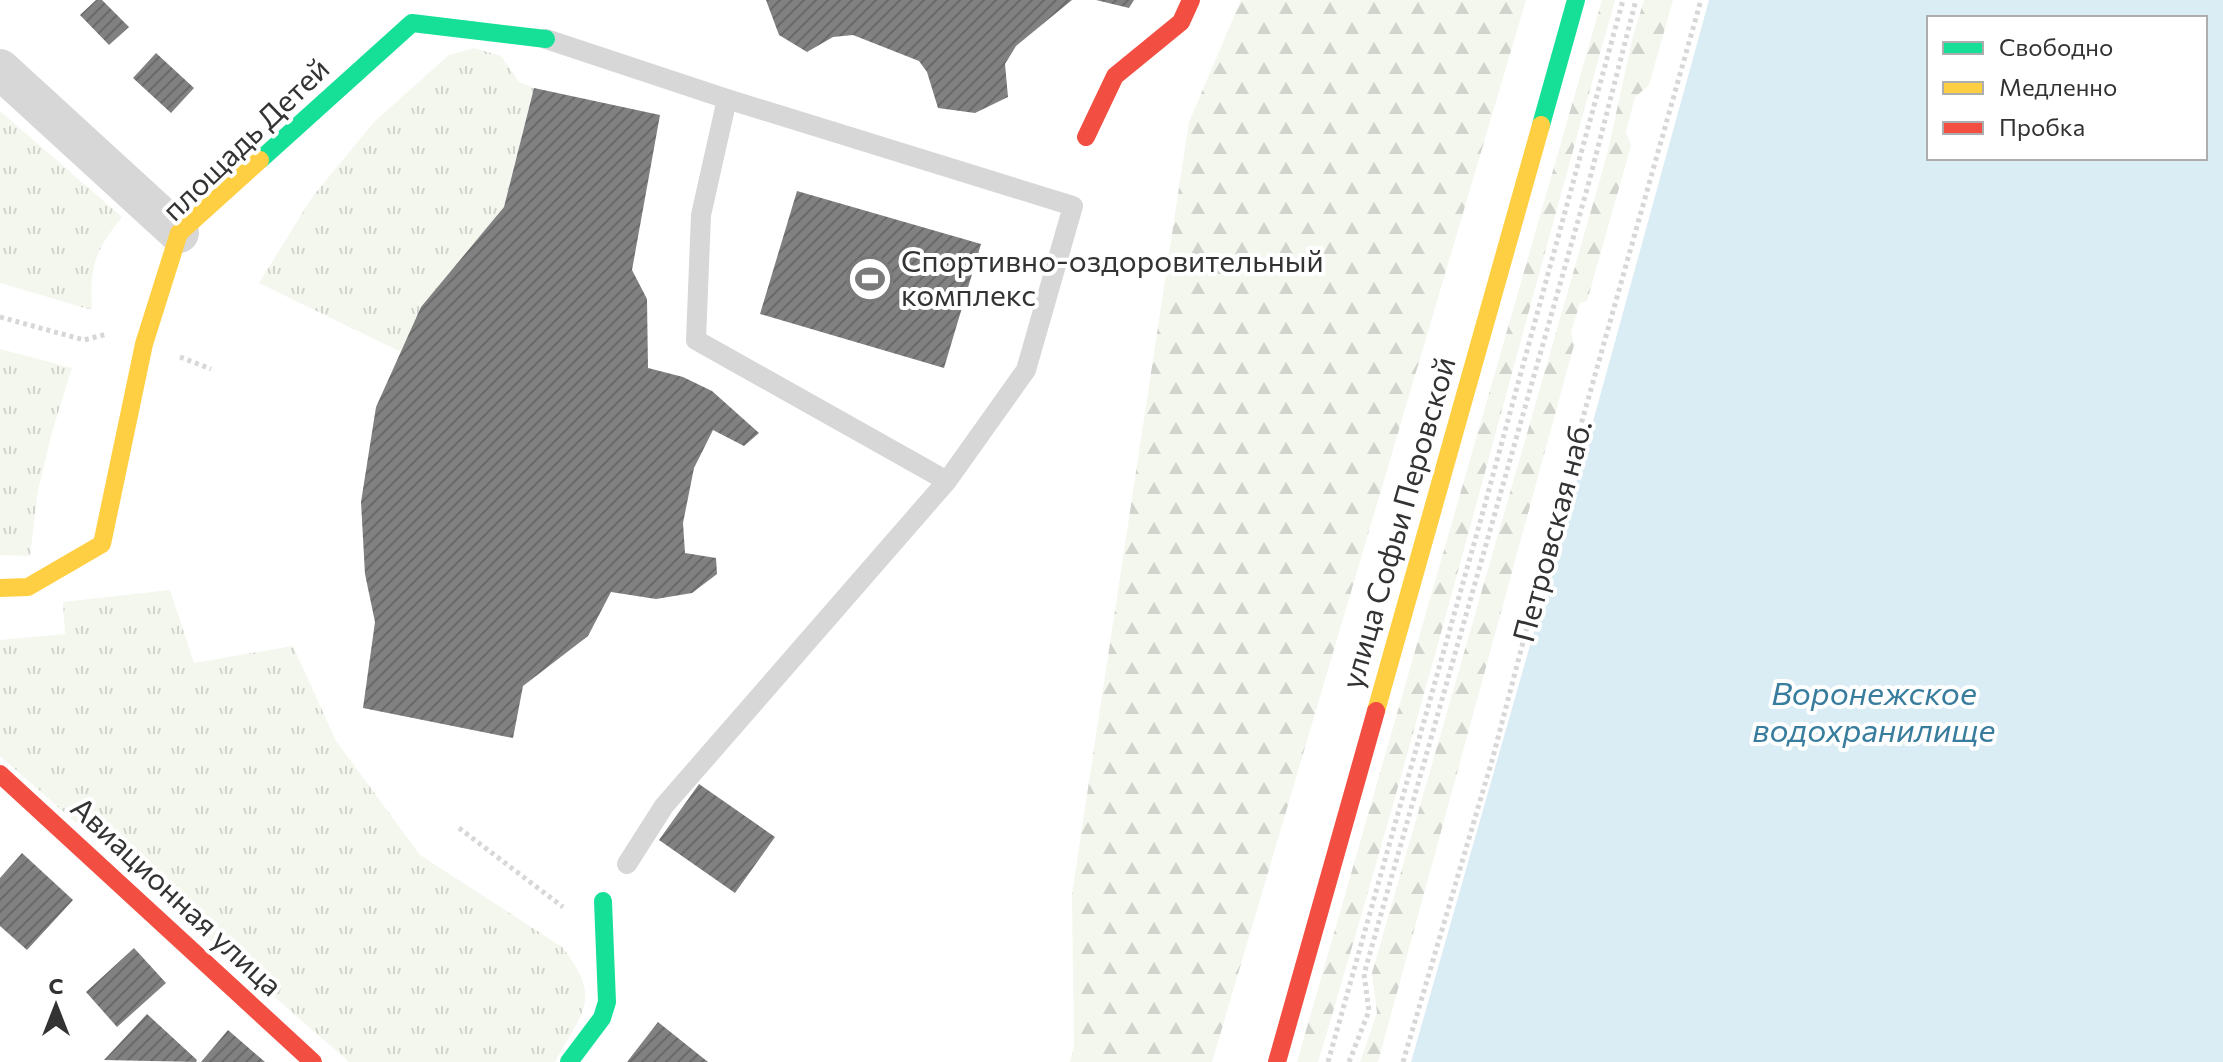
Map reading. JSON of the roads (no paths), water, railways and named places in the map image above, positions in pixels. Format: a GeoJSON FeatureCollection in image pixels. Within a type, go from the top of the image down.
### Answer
{"type":"FeatureCollection","features":[{"type":"Feature","properties":{"kind":"street"},"geometry":{"type":"LineString","coordinates":[[1086,137],[1115,76],[1181,22],[1191,0]]}},
{"type":"Feature","properties":{"kind":"street","name":"улица Софьи Перовской"},"geometry":{"type":"LineString","coordinates":[[1277,1062],[1576,0]]}},
{"type":"Feature","properties":{"kind":"street","name":"площадь Детей"},"geometry":{"type":"LineString","coordinates":[[0,588],[28,587],[102,544],[144,344],[179,233],[412,23],[546,39]]}},
{"type":"Feature","properties":{"kind":"street"},"geometry":{"type":"LineString","coordinates":[[0,69],[179,233]]}},
{"type":"Feature","properties":{"kind":"street","name":"Авиационная улица"},"geometry":{"type":"LineString","coordinates":[[0,774],[313,1062]]}},
{"type":"Feature","properties":{"kind":"street"},"geometry":{"type":"LineString","coordinates":[[569,1062],[602,1018],[607,1002],[603,901]]}},
{"type":"Feature","properties":{"kind":"lane"},"geometry":{"type":"LineString","coordinates":[[546,39],[727,99],[1073,206],[1026,370],[947,481],[664,806],[627,864]]}},
{"type":"Feature","properties":{"kind":"lane"},"geometry":{"type":"LineString","coordinates":[[727,99],[701,215],[696,340],[947,481]]}},
{"type":"Feature","properties":{"kind":"water","name":"Воронежское водохранилище"},"geometry":{"type":"Polygon","coordinates":[[[1709,0],[2223,0],[2223,1062],[1411,1062],[1570,505],[1709,0]]]}},
{"type":"Feature","properties":{"kind":"place","name":"Спортивно-оздоровительный комплекс"},"geometry":{"type":"Point","coordinates":[870,279]}}]}
